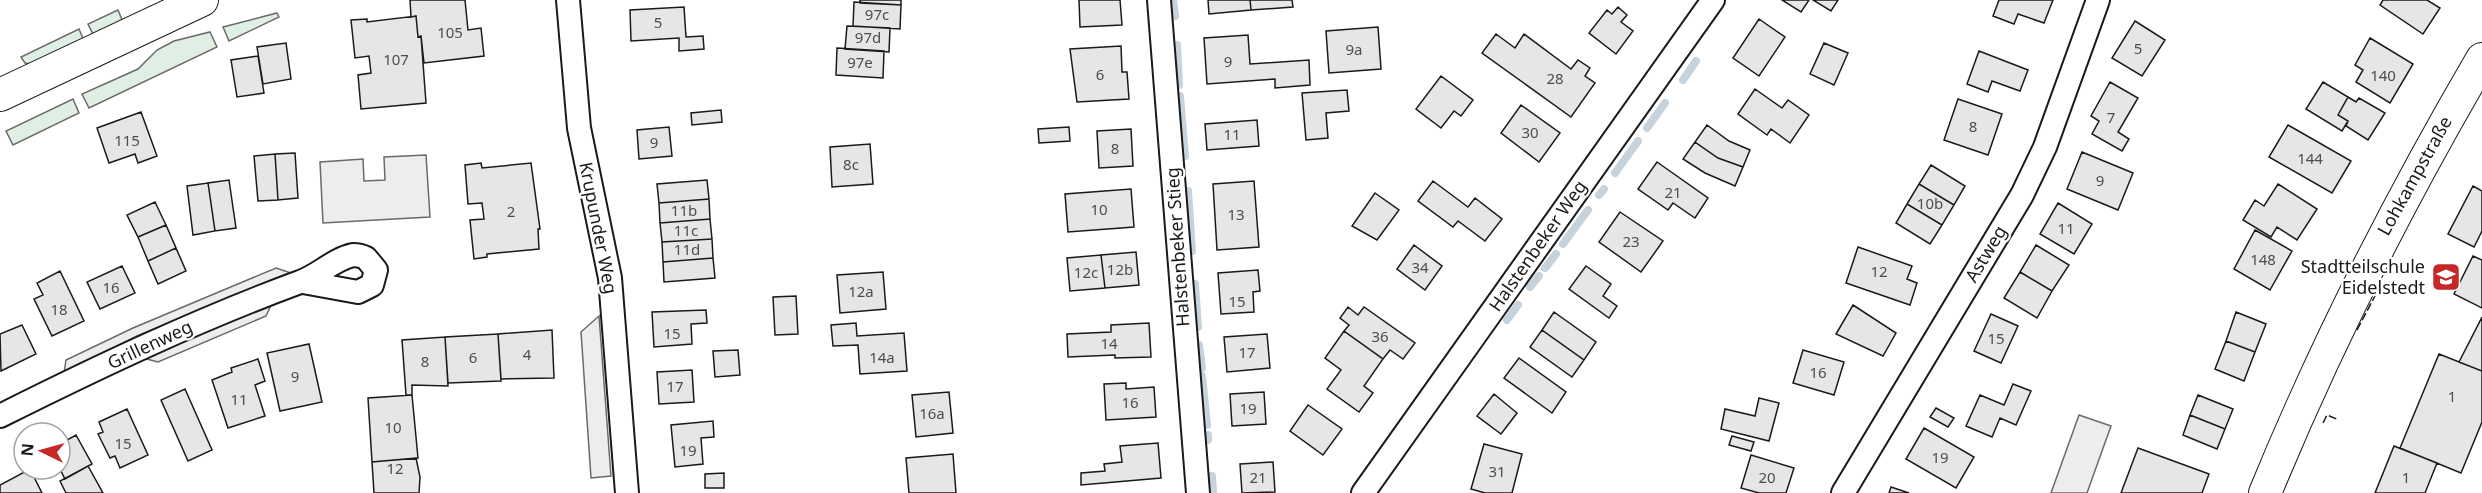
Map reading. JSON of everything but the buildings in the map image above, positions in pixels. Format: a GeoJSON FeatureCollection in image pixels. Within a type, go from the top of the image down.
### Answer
{"type":"FeatureCollection","features":[{"type":"Feature","properties":{"kind":"street"},"geometry":{"type":"LineString","coordinates":[[0,95],[202,0]]}},
{"type":"Feature","properties":{"kind":"street","name":"Krupunder Weg"},"geometry":{"type":"LineString","coordinates":[[568,0],[579,128],[610,278],[627,493]]}},
{"type":"Feature","properties":{"kind":"street","name":"Halstenbeker Stieg"},"geometry":{"type":"LineString","coordinates":[[1159,0],[1198,493]]}},
{"type":"Feature","properties":{"kind":"street","name":"Halstenbeker Weg"},"geometry":{"type":"LineString","coordinates":[[1363,493],[1713,0]]}},
{"type":"Feature","properties":{"kind":"street","name":"Astweg"},"geometry":{"type":"LineString","coordinates":[[1843,493],[2022,195],[2045,147],[2098,0]]}},
{"type":"Feature","properties":{"kind":"street","name":"Lohkampstraße"},"geometry":{"type":"LineString","coordinates":[[2265,493],[2327,350],[2373,253],[2482,59]]}},
{"type":"Feature","properties":{"kind":"street","name":"Grillenweg"},"geometry":{"type":"LineString","coordinates":[[0,416],[171,334],[256,298],[303,282]]}},
{"type":"Feature","properties":{"kind":"green space"},"geometry":{"type":"Polygon","coordinates":[[[118,10],[123,22],[94,36],[88,24],[118,10]]]}},
{"type":"Feature","properties":{"kind":"green space"},"geometry":{"type":"Polygon","coordinates":[[[277,13],[279,17],[229,41],[223,27],[277,13]]]}},
{"type":"Feature","properties":{"kind":"green space"},"geometry":{"type":"Polygon","coordinates":[[[79,29],[84,41],[35,65],[25,63],[21,57],[79,29]]]}},
{"type":"Feature","properties":{"kind":"green space"},"geometry":{"type":"Polygon","coordinates":[[[210,32],[217,47],[89,108],[82,94],[138,69],[157,50],[174,41],[210,32]]]}},
{"type":"Feature","properties":{"kind":"green space"},"geometry":{"type":"Polygon","coordinates":[[[73,99],[79,113],[13,145],[6,131],[73,99]]]}},
{"type":"Feature","properties":{"kind":"shaded area"},"geometry":{"type":"Polygon","coordinates":[[[426,155],[430,217],[323,223],[320,162],[363,159],[364,181],[385,180],[384,157],[426,155]]]}},
{"type":"Feature","properties":{"kind":"shaded area"},"geometry":{"type":"Polygon","coordinates":[[[276,268],[291,273],[137,336],[64,373],[66,360],[133,328],[276,268]]]}},
{"type":"Feature","properties":{"kind":"shaded area"},"geometry":{"type":"Polygon","coordinates":[[[272,303],[266,316],[158,362],[143,358],[272,303]]]}},
{"type":"Feature","properties":{"kind":"shaded area"},"geometry":{"type":"Polygon","coordinates":[[[599,316],[611,476],[591,478],[581,332],[599,316]]]}},
{"type":"Feature","properties":{"kind":"shaded area"},"geometry":{"type":"Polygon","coordinates":[[[2079,415],[2111,426],[2087,493],[2051,493],[2079,415]]]}},
{"type":"Feature","properties":{"kind":"waterway"},"geometry":{"type":"LineString","coordinates":[[1173,0],[1175,16]]}},
{"type":"Feature","properties":{"kind":"waterway"},"geometry":{"type":"LineString","coordinates":[[1177,45],[1179,85]]}},
{"type":"Feature","properties":{"kind":"waterway"},"geometry":{"type":"LineString","coordinates":[[1683,80],[1696,61]]}},
{"type":"Feature","properties":{"kind":"waterway"},"geometry":{"type":"LineString","coordinates":[[1180,96],[1185,156]]}},
{"type":"Feature","properties":{"kind":"waterway"},"geometry":{"type":"LineString","coordinates":[[1647,128],[1665,103]]}},
{"type":"Feature","properties":{"kind":"waterway"},"geometry":{"type":"LineString","coordinates":[[1615,173],[1638,141]]}},
{"type":"Feature","properties":{"kind":"waterway"},"geometry":{"type":"LineString","coordinates":[[1599,195],[1604,189]]}},
{"type":"Feature","properties":{"kind":"waterway"},"geometry":{"type":"LineString","coordinates":[[1188,191],[1192,251]]}},
{"type":"Feature","properties":{"kind":"waterway"},"geometry":{"type":"LineString","coordinates":[[1563,244],[1588,210]]}},
{"type":"Feature","properties":{"kind":"waterway"},"geometry":{"type":"LineString","coordinates":[[1545,268],[1556,254]]}},
{"type":"Feature","properties":{"kind":"waterway"},"geometry":{"type":"LineString","coordinates":[[1530,287],[1539,276]]}},
{"type":"Feature","properties":{"kind":"waterway"},"geometry":{"type":"LineString","coordinates":[[1195,284],[1198,327]]}},
{"type":"Feature","properties":{"kind":"waterway"},"geometry":{"type":"LineString","coordinates":[[1507,320],[1518,305]]}},
{"type":"Feature","properties":{"kind":"waterway"},"geometry":{"type":"LineString","coordinates":[[1199,345],[1202,368]]}},
{"type":"Feature","properties":{"kind":"waterway"},"geometry":{"type":"LineString","coordinates":[[1202,376],[1207,425]]}},
{"type":"Feature","properties":{"kind":"waterway"},"geometry":{"type":"LineString","coordinates":[[1208,435],[1208,440]]}},
{"type":"Feature","properties":{"kind":"waterway"},"geometry":{"type":"LineString","coordinates":[[1212,476],[1213,493]]}},
{"type":"Feature","properties":{"kind":"fence"},"geometry":{"type":"LineString","coordinates":[[2357,330],[2376,294]]}},
{"type":"Feature","properties":{"kind":"fence"},"geometry":{"type":"LineString","coordinates":[[2323,423],[2327,415],[2339,420]]}},
{"type":"Feature","properties":{"kind":"place","name":"Stadtteilschule Eidelstedt"},"geometry":{"type":"Point","coordinates":[2446,277]}}]}
